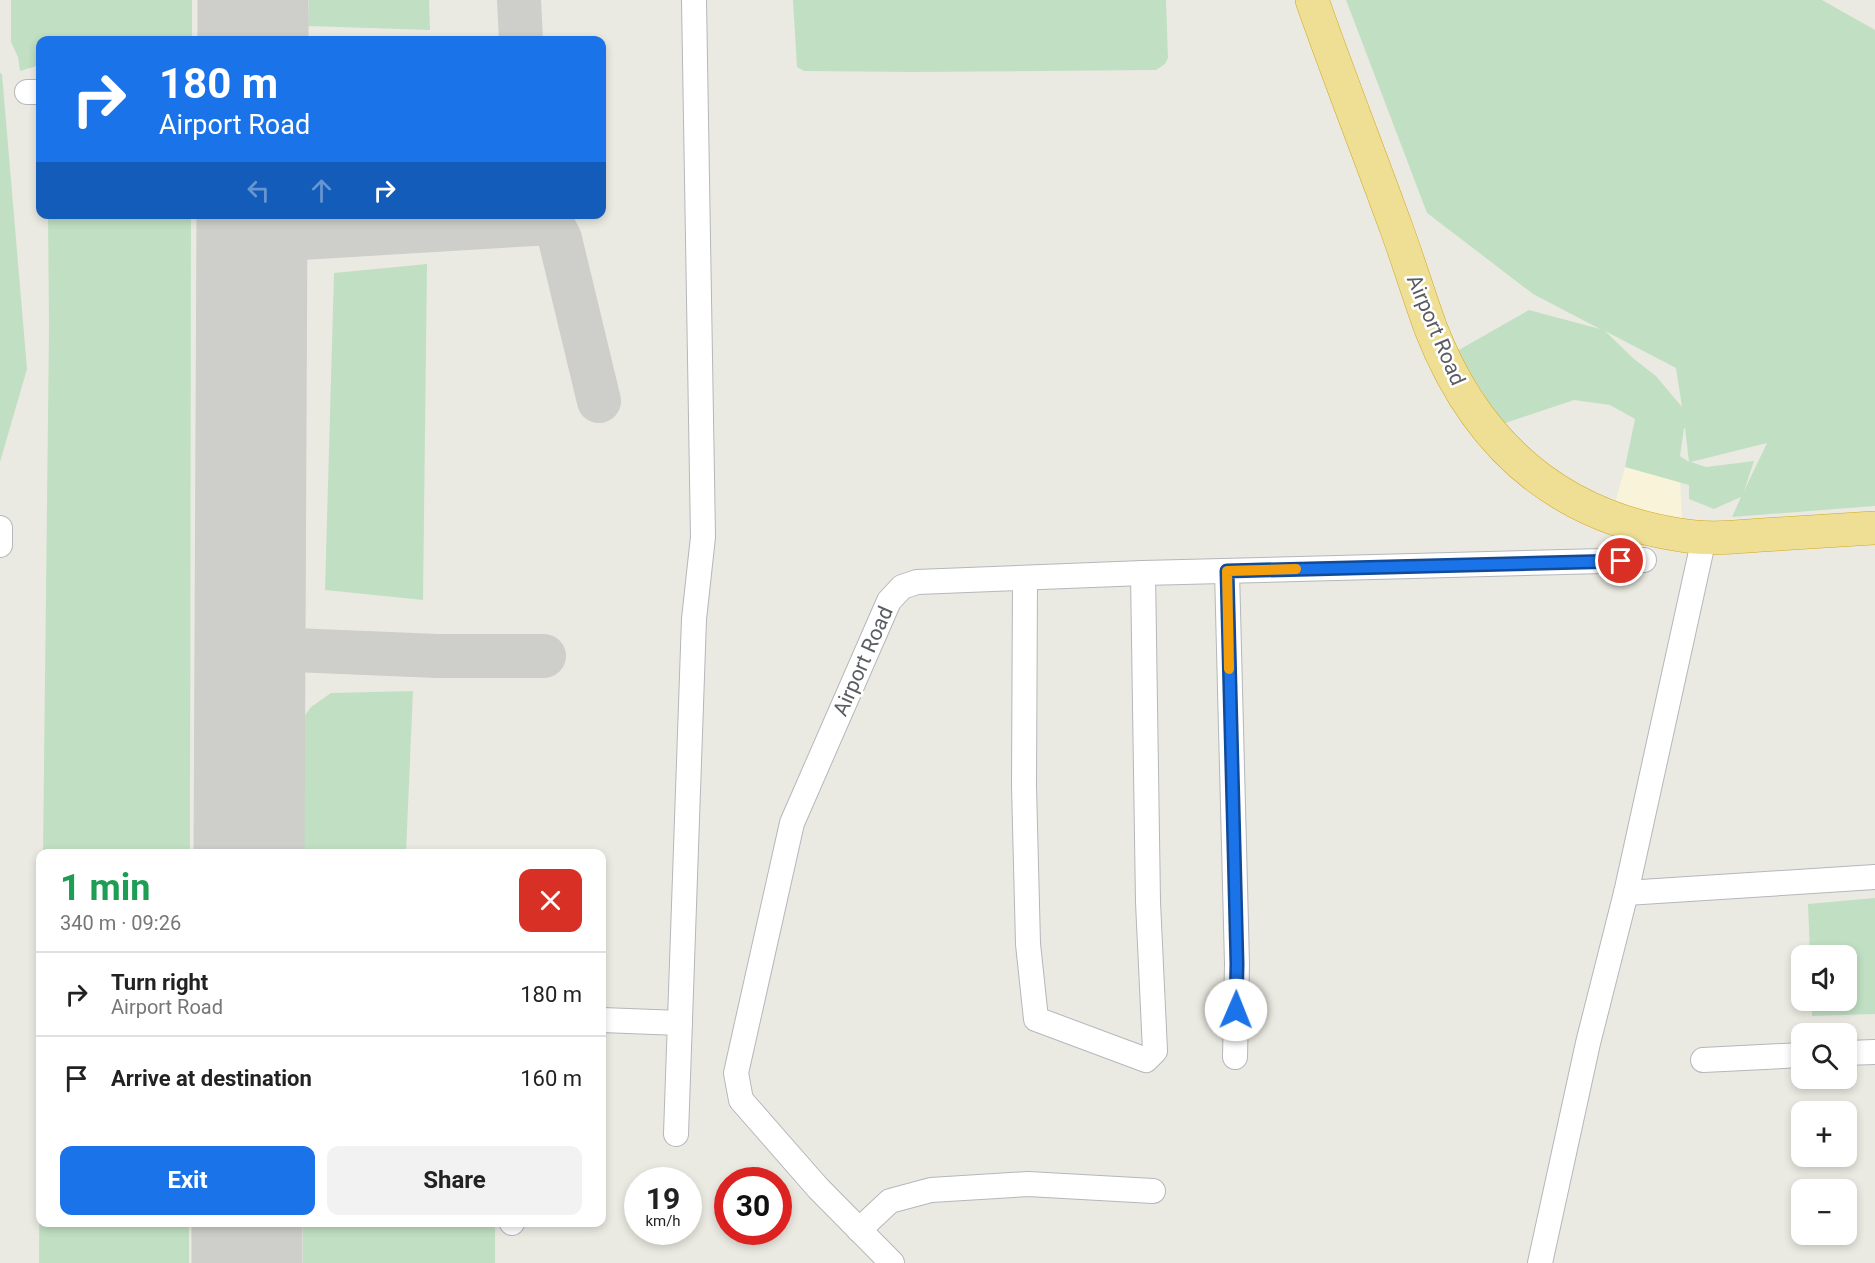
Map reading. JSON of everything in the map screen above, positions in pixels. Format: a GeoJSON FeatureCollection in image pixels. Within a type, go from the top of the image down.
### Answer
{"type":"FeatureCollection","features":[{"type":"Feature","properties":{"kind":"highway","name":"Airport Road"},"geometry":{"type":"LineString","coordinates":[[1312,0],[1431,329],[1464,395],[1488,429],[1511,455],[1554,491],[1585,507],[1641,527],[1680,535],[1704,538],[1875,528]]}},
{"type":"Feature","properties":{"kind":"street"},"geometry":{"type":"LineString","coordinates":[[676,1134],[694,619],[703,537],[694,0]]}},
{"type":"Feature","properties":{"kind":"street"},"geometry":{"type":"LineString","coordinates":[[0,528],[0,545]]}},
{"type":"Feature","properties":{"kind":"street"},"geometry":{"type":"LineString","coordinates":[[1540,1263],[1588,1043],[1626,893],[1704,538]]}},
{"type":"Feature","properties":{"kind":"street","name":"Airport Road"},"geometry":{"type":"LineString","coordinates":[[892,1263],[818,1188],[741,1100],[736,1073],[792,823],[889,601],[902,587],[917,582],[1143,573],[1644,560]]}},
{"type":"Feature","properties":{"kind":"street"},"geometry":{"type":"LineString","coordinates":[[1227,571],[1237,964],[1234,1057]]}},
{"type":"Feature","properties":{"kind":"street"},"geometry":{"type":"LineString","coordinates":[[1025,579],[1024,786],[1028,944],[1036,1019],[1146,1060],[1155,1052],[1148,902],[1143,573]]}},
{"type":"Feature","properties":{"kind":"street"},"geometry":{"type":"LineString","coordinates":[[1626,893],[1875,877]]}},
{"type":"Feature","properties":{"kind":"street"},"geometry":{"type":"LineString","coordinates":[[606,1020],[680,1023]]}},
{"type":"Feature","properties":{"kind":"street"},"geometry":{"type":"LineString","coordinates":[[1857,1053],[1875,1052]]}},
{"type":"Feature","properties":{"kind":"street"},"geometry":{"type":"LineString","coordinates":[[1703,1060],[1791,1056]]}},
{"type":"Feature","properties":{"kind":"street"},"geometry":{"type":"LineString","coordinates":[[859,1230],[890,1201],[931,1190],[1028,1184],[1153,1191]]}},
{"type":"Feature","properties":{"kind":"shaded area"},"geometry":{"type":"Polygon","coordinates":[[[1625,467],[1680,481],[1682,519],[1614,507],[1625,467]]]}},
{"type":"Feature","properties":{"kind":"green space"},"geometry":{"type":"Polygon","coordinates":[[[11,0],[192,0],[192,36],[36,36],[36,66],[20,71],[18,57],[11,42],[11,0]]]}},
{"type":"Feature","properties":{"kind":"green space"},"geometry":{"type":"Polygon","coordinates":[[[309,0],[429,0],[430,30],[308,26],[309,0]]]}},
{"type":"Feature","properties":{"kind":"green space"},"geometry":{"type":"Polygon","coordinates":[[[793,0],[1166,0],[1168,58],[1165,64],[1156,70],[804,71],[797,67],[793,0]]]}},
{"type":"Feature","properties":{"kind":"green space"},"geometry":{"type":"Polygon","coordinates":[[[1346,0],[1822,0],[1875,30],[1875,506],[1732,517],[1741,497],[1714,509],[1689,499],[1689,485],[1625,467],[1635,419],[1610,405],[1574,400],[1502,424],[1457,351],[1529,310],[1600,329],[1533,294],[1427,213],[1346,0]],[[1605,331],[1634,359],[1656,376],[1682,407],[1676,368],[1605,331]],[[1684,428],[1680,456],[1689,462],[1685,428],[1684,428]],[[1767,443],[1691,462],[1706,467],[1754,461],[1744,491],[1767,443]]]}},
{"type":"Feature","properties":{"kind":"green space"},"geometry":{"type":"Polygon","coordinates":[[[0,73],[2,74],[27,369],[0,462],[0,73]]]}},
{"type":"Feature","properties":{"kind":"green space"},"geometry":{"type":"Polygon","coordinates":[[[48,219],[191,219],[190,849],[43,849],[49,328],[48,219]]]}},
{"type":"Feature","properties":{"kind":"green space"},"geometry":{"type":"Polygon","coordinates":[[[427,264],[423,600],[325,590],[334,273],[427,264]]]}},
{"type":"Feature","properties":{"kind":"green space"},"geometry":{"type":"Polygon","coordinates":[[[413,691],[406,849],[303,849],[303,718],[311,707],[331,693],[413,691]]]}},
{"type":"Feature","properties":{"kind":"green space"},"geometry":{"type":"Polygon","coordinates":[[[1875,898],[1875,1014],[1812,1016],[1812,1011],[1857,1011],[1857,945],[1810,945],[1808,904],[1875,898]]]}},
{"type":"Feature","properties":{"kind":"green space"},"geometry":{"type":"Polygon","coordinates":[[[39,1227],[189,1227],[189,1263],[39,1263],[39,1227]]]}},
{"type":"Feature","properties":{"kind":"green space"},"geometry":{"type":"Polygon","coordinates":[[[303,1227],[495,1227],[495,1263],[303,1263],[303,1227]]]}},
{"type":"Feature","properties":{"kind":"taxiway"},"geometry":{"type":"LineString","coordinates":[[519,0],[521,36]]}},
{"type":"Feature","properties":{"kind":"taxiway"},"geometry":{"type":"LineString","coordinates":[[252,241],[533,224],[554,227],[560,239],[599,401]]}},
{"type":"Feature","properties":{"kind":"taxiway"},"geometry":{"type":"LineString","coordinates":[[250,632],[262,646],[270,649],[437,656],[544,656]]}},
{"type":"Feature","properties":{"kind":"runway"},"geometry":{"type":"LineString","coordinates":[[253,0],[253,36]]}},
{"type":"Feature","properties":{"kind":"runway"},"geometry":{"type":"LineString","coordinates":[[249,849],[252,219]]}},
{"type":"Feature","properties":{"kind":"runway"},"geometry":{"type":"LineString","coordinates":[[247,1227],[247,1263]]}},
{"type":"Feature","properties":{"kind":"slow traffic"},"geometry":{"type":"LineString","coordinates":[[1229,669],[1227,571],[1296,569]]}},
{"type":"Feature","properties":{"kind":"route"},"geometry":{"type":"LineString","coordinates":[[1236,1010],[1237,964],[1227,571],[1621,561]]}}]}
